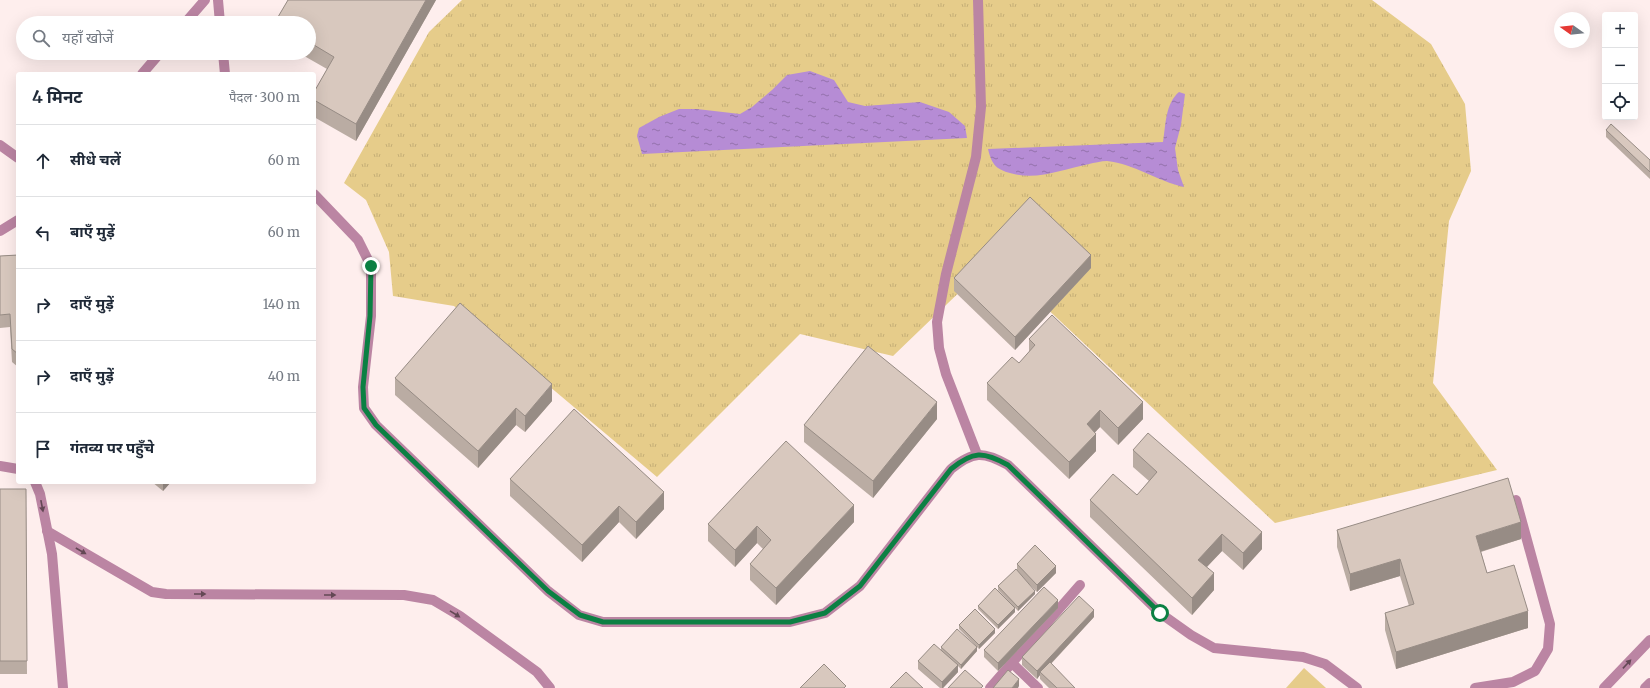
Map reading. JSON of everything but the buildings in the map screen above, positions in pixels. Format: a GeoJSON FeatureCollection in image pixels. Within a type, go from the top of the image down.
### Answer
{"type":"FeatureCollection","features":[{"type":"Feature","properties":{"kind":"street"},"geometry":{"type":"LineString","coordinates":[[191,16],[205,0]]}},
{"type":"Feature","properties":{"kind":"street"},"geometry":{"type":"LineString","coordinates":[[218,0],[219,16]]}},
{"type":"Feature","properties":{"kind":"street"},"geometry":{"type":"LineString","coordinates":[[977,454],[946,374],[939,348],[937,322],[946,274],[976,157],[981,107],[978,0]]}},
{"type":"Feature","properties":{"kind":"street"},"geometry":{"type":"LineString","coordinates":[[144,72],[154,60]]}},
{"type":"Feature","properties":{"kind":"street"},"geometry":{"type":"LineString","coordinates":[[224,60],[225,72]]}},
{"type":"Feature","properties":{"kind":"street"},"geometry":{"type":"LineString","coordinates":[[0,145],[16,157]]}},
{"type":"Feature","properties":{"kind":"street"},"geometry":{"type":"LineString","coordinates":[[316,196],[358,240],[371,266],[370,316],[363,387],[364,408],[376,425],[548,591],[580,615],[603,622],[790,622],[825,613],[860,586],[951,469],[963,459],[977,454],[992,456],[1008,465],[1160,613],[1191,636],[1214,648],[1303,657],[1325,664],[1357,688]]}},
{"type":"Feature","properties":{"kind":"street"},"geometry":{"type":"LineString","coordinates":[[0,231],[16,221]]}},
{"type":"Feature","properties":{"kind":"street"},"geometry":{"type":"LineString","coordinates":[[0,466],[16,469]]}},
{"type":"Feature","properties":{"kind":"street"},"geometry":{"type":"LineString","coordinates":[[36,484],[40,494],[52,554],[63,688]]}},
{"type":"Feature","properties":{"kind":"street"},"geometry":{"type":"LineString","coordinates":[[1475,688],[1512,682],[1535,670],[1548,649],[1550,624],[1516,500]]}},
{"type":"Feature","properties":{"kind":"street"},"geometry":{"type":"LineString","coordinates":[[47,531],[152,592],[166,594],[404,595],[433,600],[460,616],[537,672],[550,688]]}},
{"type":"Feature","properties":{"kind":"street"},"geometry":{"type":"LineString","coordinates":[[990,688],[1080,585]]}},
{"type":"Feature","properties":{"kind":"street"},"geometry":{"type":"LineString","coordinates":[[1604,688],[1650,640]]}},
{"type":"Feature","properties":{"kind":"street"},"geometry":{"type":"LineString","coordinates":[[1012,663],[1038,688]]}},
{"type":"Feature","properties":{"kind":"street"},"geometry":{"type":"LineString","coordinates":[[1645,688],[1650,683]]}},
{"type":"Feature","properties":{"kind":"green space"},"geometry":{"type":"Polygon","coordinates":[[[462,0],[1372,0],[1431,44],[1465,104],[1471,171],[1449,221],[1433,383],[1497,470],[1275,523],[1024,287],[972,280],[893,356],[800,334],[657,477],[454,306],[393,296],[389,252],[366,200],[344,183],[429,32],[462,0]]]}},
{"type":"Feature","properties":{"kind":"green space"},"geometry":{"type":"Polygon","coordinates":[[[1304,668],[1326,688],[1286,688],[1304,668]]]}},
{"type":"Feature","properties":{"kind":"water"},"geometry":{"type":"Polygon","coordinates":[[[810,71],[834,80],[848,102],[865,106],[920,102],[949,112],[965,126],[967,138],[642,154],[637,136],[639,128],[659,117],[679,109],[697,109],[740,114],[752,107],[787,75],[810,71]]]}},
{"type":"Feature","properties":{"kind":"water"},"geometry":{"type":"Polygon","coordinates":[[[1179,92],[1185,94],[1181,125],[1175,148],[1178,170],[1184,187],[1165,181],[1127,165],[1107,161],[1033,176],[1003,171],[999,169],[991,160],[988,149],[1163,142],[1171,102],[1179,92]]]}},
{"type":"Feature","properties":{"kind":"route"},"geometry":{"type":"LineString","coordinates":[[371,266],[370,316],[363,387],[364,408],[376,425],[548,591],[580,615],[603,622],[790,622],[825,613],[860,586],[951,469],[963,459],[977,454],[992,456],[1008,465],[1160,613]]}}]}
